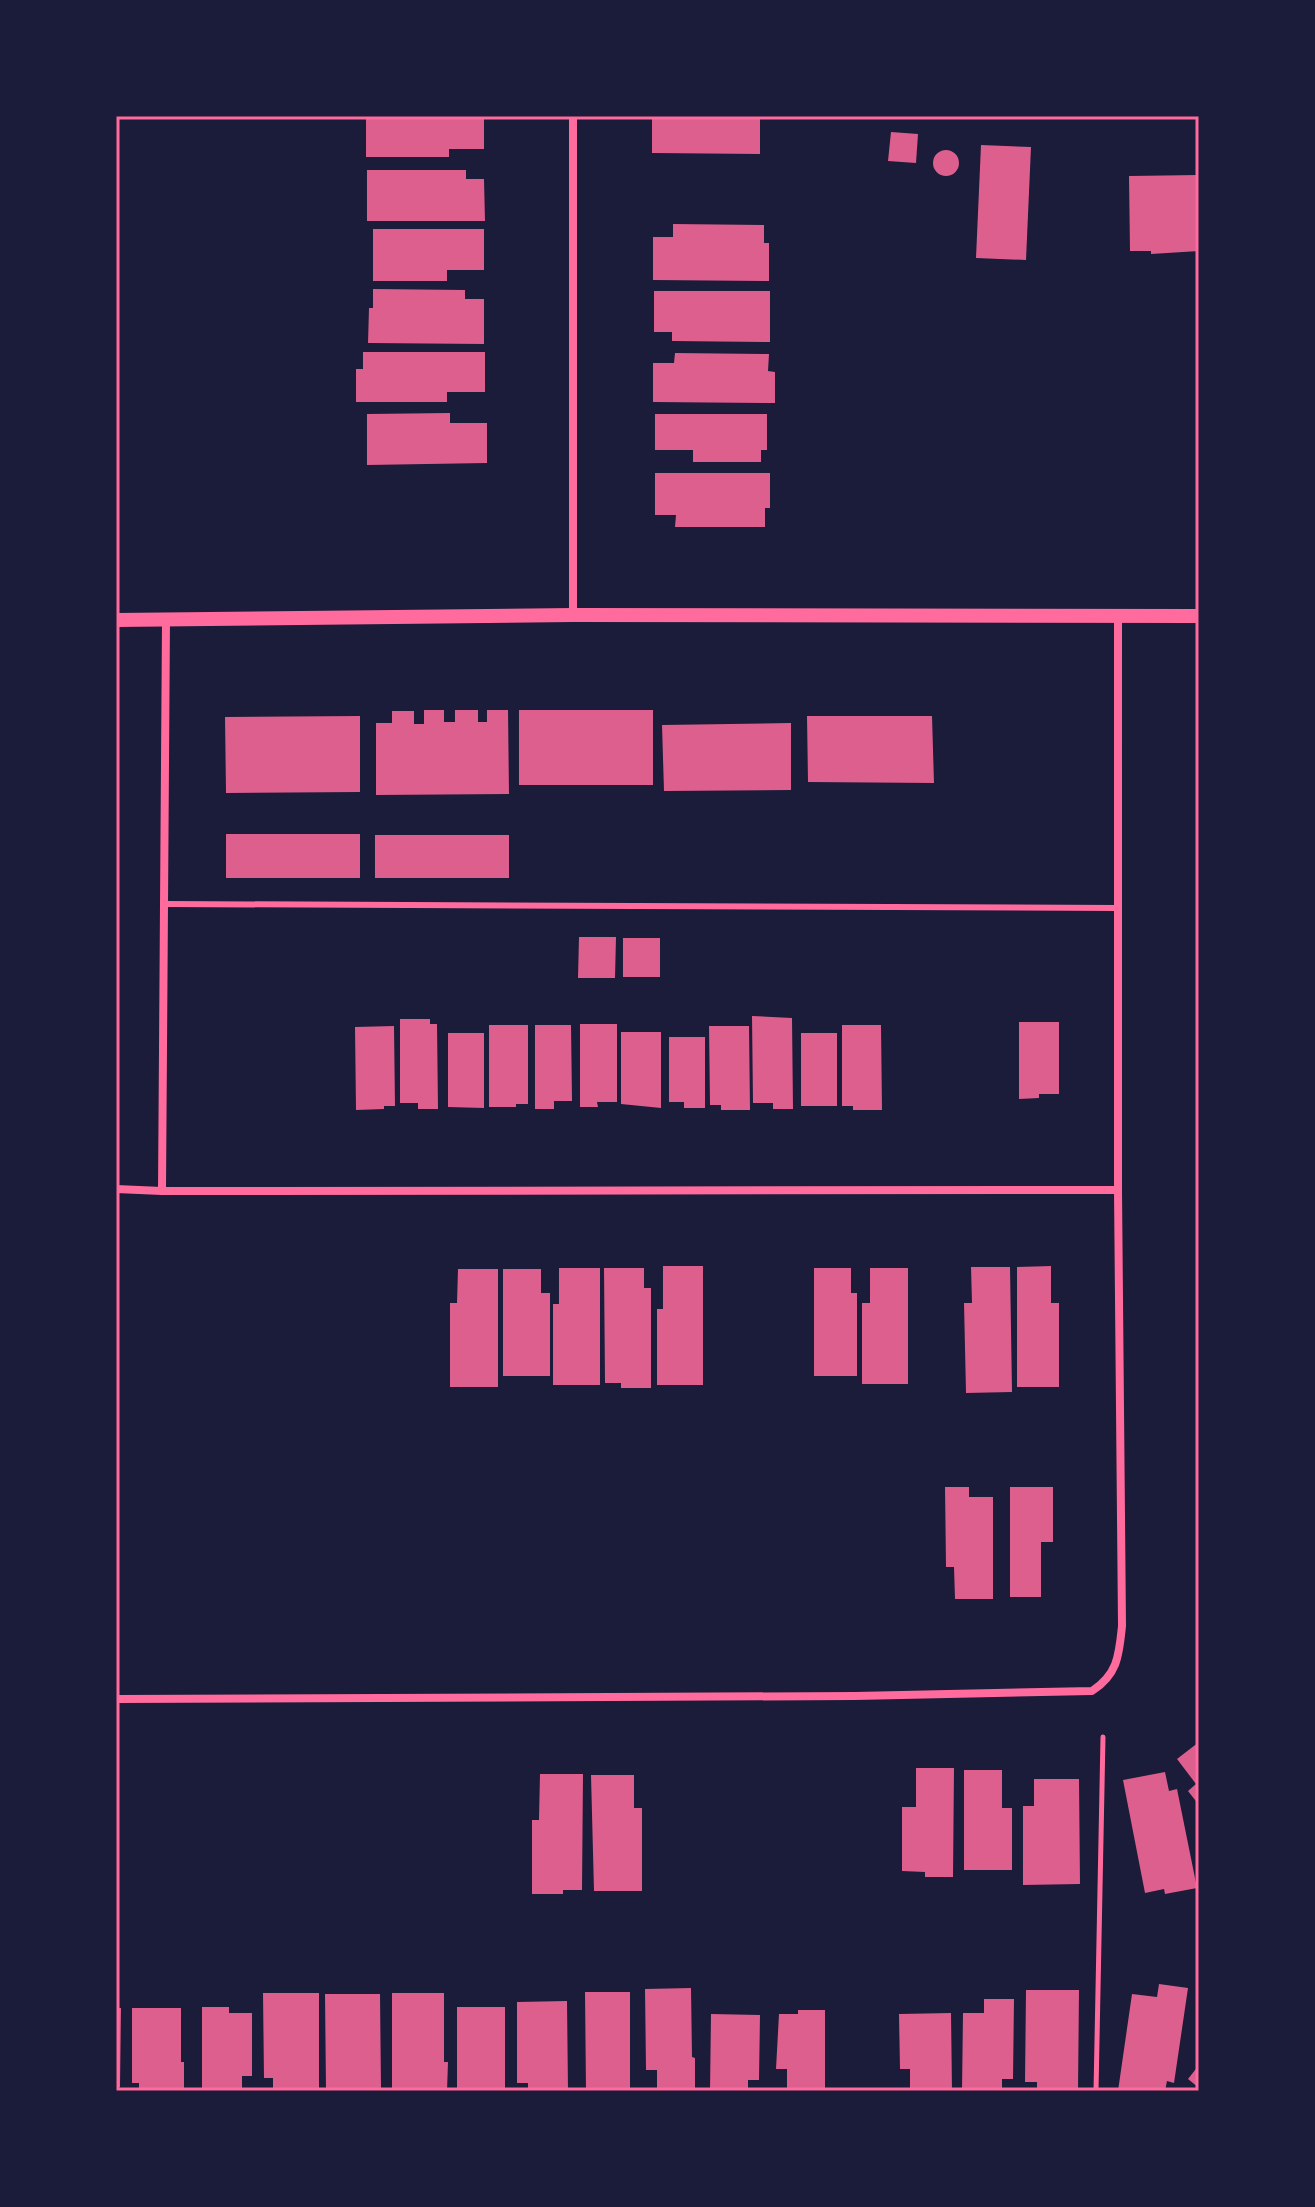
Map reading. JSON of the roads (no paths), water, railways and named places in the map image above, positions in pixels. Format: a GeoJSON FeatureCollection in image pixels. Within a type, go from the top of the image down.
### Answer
{"type":"FeatureCollection","features":[{"type":"Feature","properties":{"kind":"street"},"geometry":{"type":"LineString","coordinates":[[573,116],[573,615]]}},
{"type":"Feature","properties":{"kind":"street"},"geometry":{"type":"LineString","coordinates":[[116,620],[573,615],[1199,616]]}},
{"type":"Feature","properties":{"kind":"street"},"geometry":{"type":"LineString","coordinates":[[116,1699],[855,1696],[1092,1691],[1107,1681],[1119,1658],[1122,1626],[1118,615]]}},
{"type":"Feature","properties":{"kind":"street"},"geometry":{"type":"LineString","coordinates":[[162,1191],[166,620]]}},
{"type":"Feature","properties":{"kind":"street"},"geometry":{"type":"LineString","coordinates":[[116,1189],[1118,1190]]}},
{"type":"Feature","properties":{"kind":"lane"},"geometry":{"type":"LineString","coordinates":[[165,904],[1119,908]]}}]}
